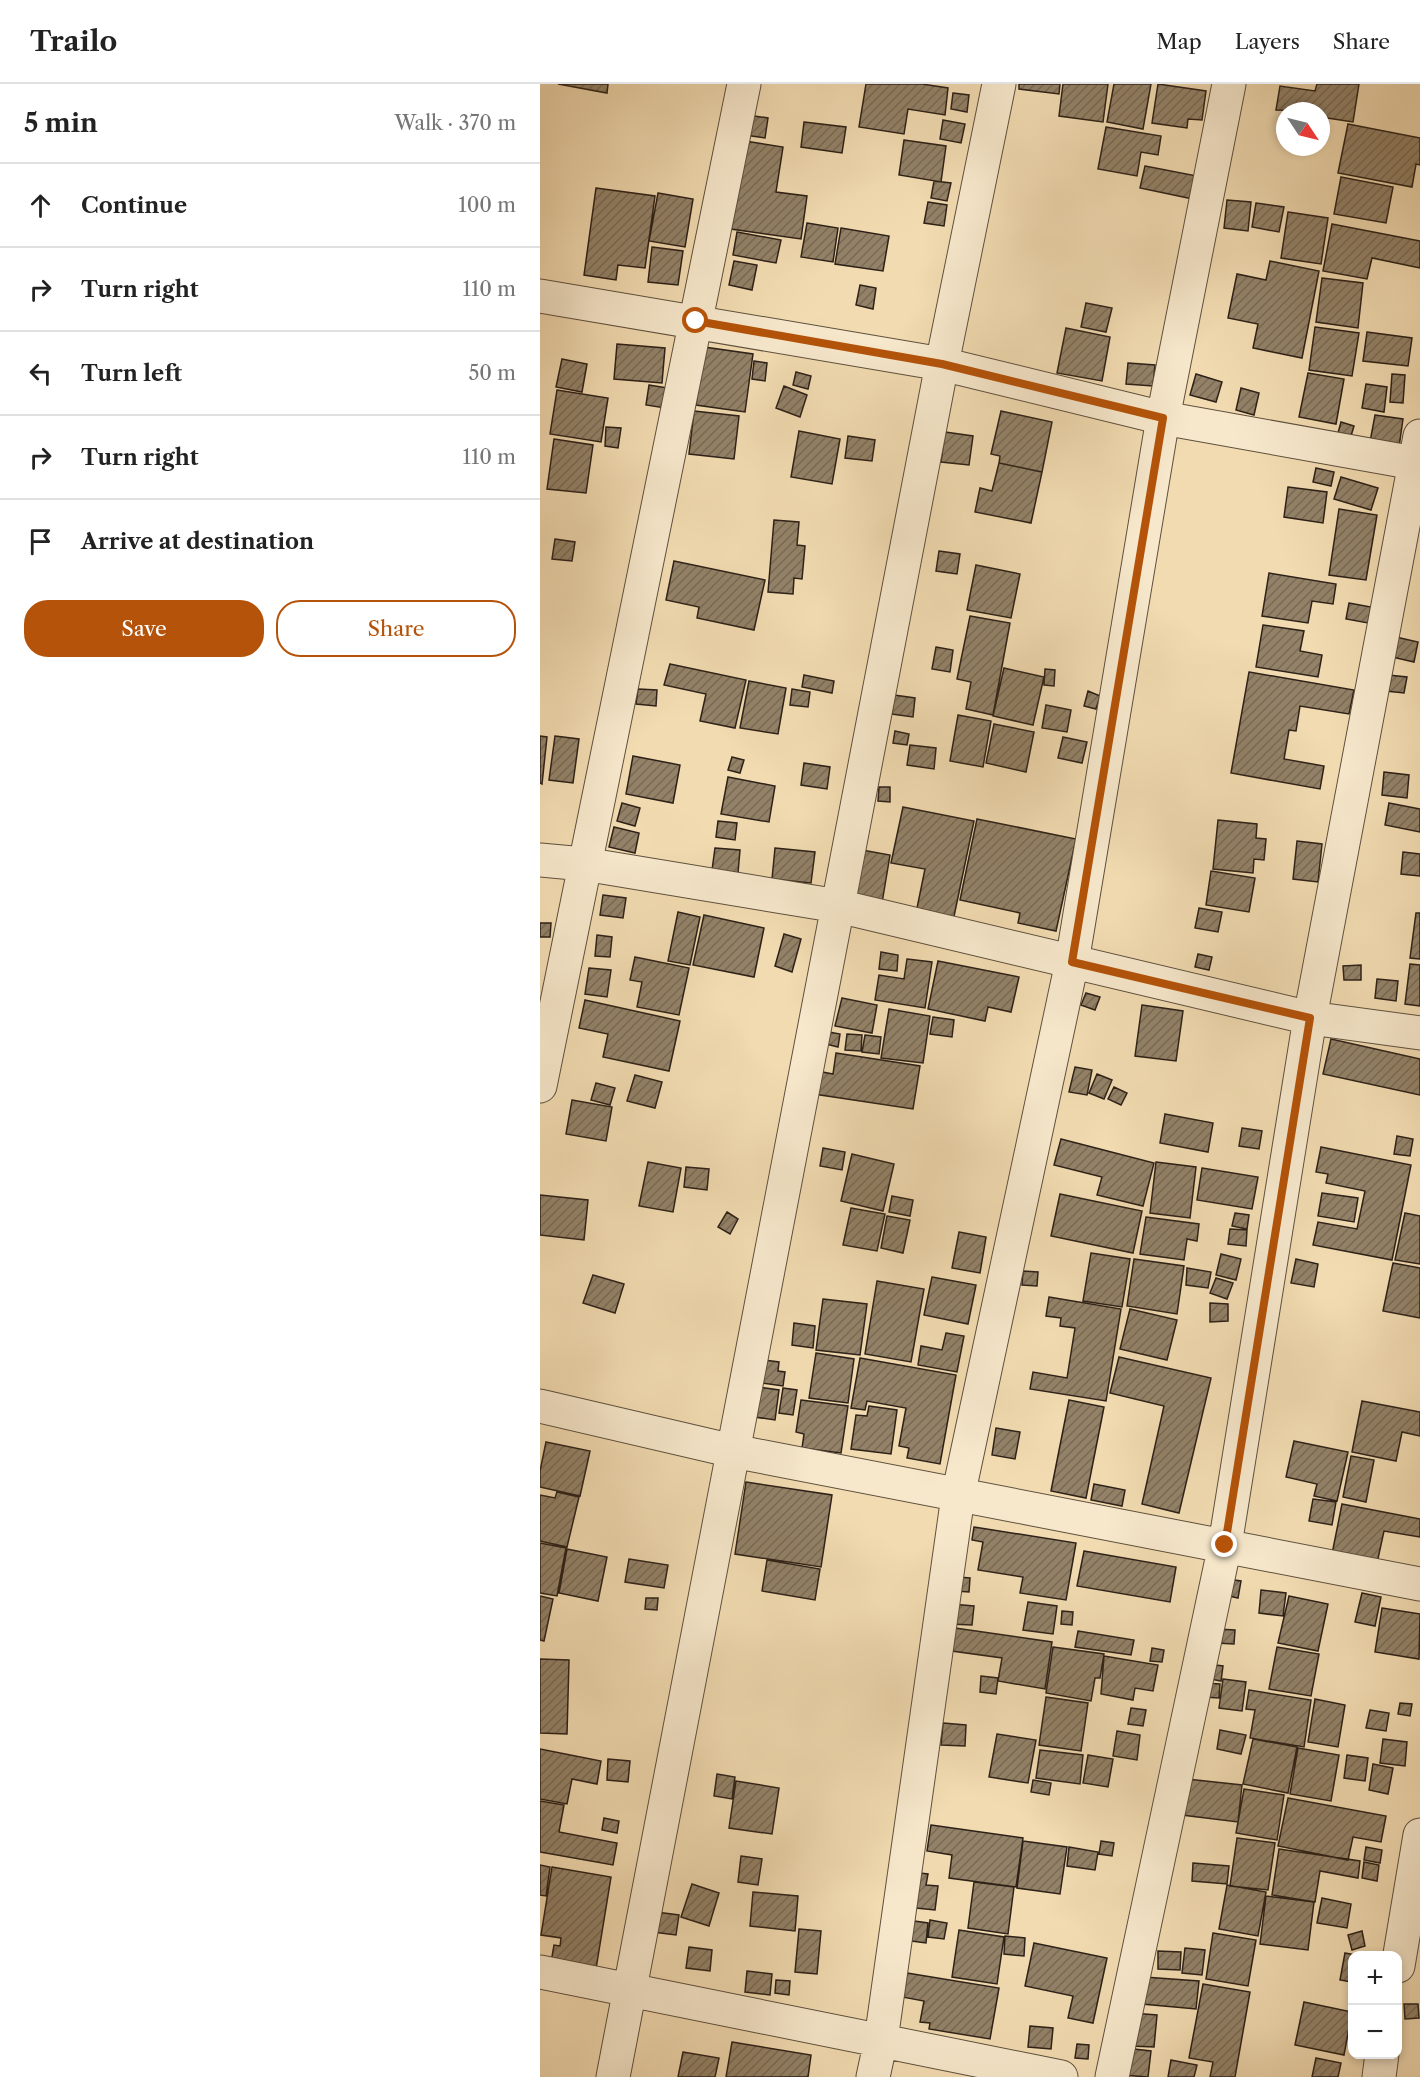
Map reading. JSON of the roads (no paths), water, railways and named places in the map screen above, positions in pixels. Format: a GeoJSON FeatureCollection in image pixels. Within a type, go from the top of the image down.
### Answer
{"type":"FeatureCollection","features":[{"type":"Feature","properties":{"kind":"street"},"geometry":{"type":"LineString","coordinates":[[540,1086],[744,84]]}},
{"type":"Feature","properties":{"kind":"street"},"geometry":{"type":"LineString","coordinates":[[613,2077],[942,364],[999,84]]}},
{"type":"Feature","properties":{"kind":"street"},"geometry":{"type":"LineString","coordinates":[[873,2077],[881,2040],[958,1496],[1072,962],[1163,418],[1228,84]]}},
{"type":"Feature","properties":{"kind":"street"},"geometry":{"type":"LineString","coordinates":[[540,296],[942,364],[1163,418],[1418,454],[1310,1018],[1225,1545],[1112,2077]]}},
{"type":"Feature","properties":{"kind":"street"},"geometry":{"type":"LineString","coordinates":[[540,860],[584,864],[838,906],[1310,1018],[1420,1033]]}},
{"type":"Feature","properties":{"kind":"street"},"geometry":{"type":"LineString","coordinates":[[540,1406],[734,1452],[1420,1584]]}},
{"type":"Feature","properties":{"kind":"street"},"geometry":{"type":"LineString","coordinates":[[1401,1951],[1420,1835]]}},
{"type":"Feature","properties":{"kind":"street"},"geometry":{"type":"LineString","coordinates":[[540,1972],[1061,2077]]}},
{"type":"Feature","properties":{"kind":"street"},"geometry":{"type":"LineString","coordinates":[[1379,2077],[1381,2059]]}}]}
